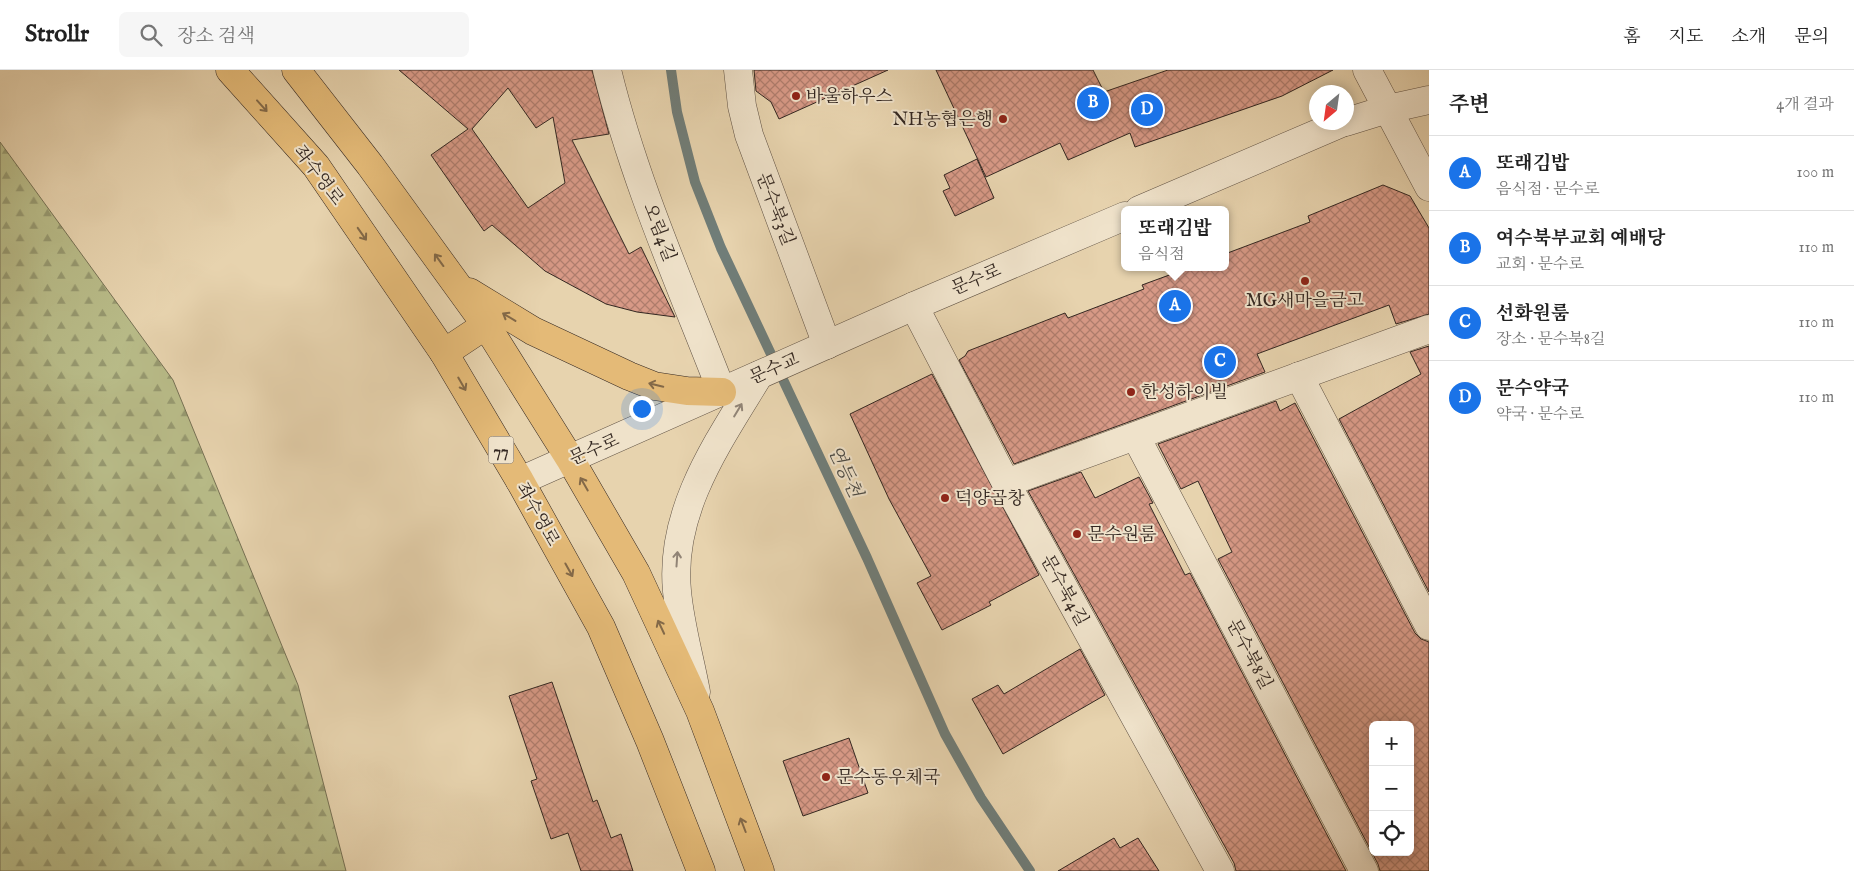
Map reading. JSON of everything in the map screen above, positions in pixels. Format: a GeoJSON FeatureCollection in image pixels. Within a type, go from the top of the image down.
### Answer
{"type":"FeatureCollection","features":[{"type":"Feature","properties":{"kind":"main road","name":"좌수영로"},"geometry":{"type":"LineString","coordinates":[[230,70],[316,166],[444,353],[520,481],[601,627],[650,742],[701,871]]}},
{"type":"Feature","properties":{"kind":"main road"},"geometry":{"type":"LineString","coordinates":[[296,70],[370,165],[486,325],[570,460],[636,573],[700,710],[760,871]]}},
{"type":"Feature","properties":{"kind":"main road"},"geometry":{"type":"LineString","coordinates":[[455,282],[533,331],[629,376],[654,386],[687,392],[722,392]]}},
{"type":"Feature","properties":{"kind":"main road"},"geometry":{"type":"LineString","coordinates":[[444,353],[486,325]]}},
{"type":"Feature","properties":{"kind":"street","name":"오림4길"},"geometry":{"type":"LineString","coordinates":[[607,70],[619,120],[639,179],[722,392]]}},
{"type":"Feature","properties":{"kind":"street","name":"문수북3길"},"geometry":{"type":"LineString","coordinates":[[738,70],[742,106],[749,135],[827,345]]}},
{"type":"Feature","properties":{"kind":"street"},"geometry":{"type":"LineString","coordinates":[[1367,70],[1429,187]]}},
{"type":"Feature","properties":{"kind":"street"},"geometry":{"type":"LineString","coordinates":[[1354,119],[1429,100]]}},
{"type":"Feature","properties":{"kind":"street"},"geometry":{"type":"LineString","coordinates":[[1148,206],[1326,130]]}},
{"type":"Feature","properties":{"kind":"street","name":"문수로"},"geometry":{"type":"LineString","coordinates":[[827,345],[1121,218]]}},
{"type":"Feature","properties":{"kind":"street","name":"문수북4길"},"geometry":{"type":"LineString","coordinates":[[914,306],[1006,482],[1220,871]]}},
{"type":"Feature","properties":{"kind":"street"},"geometry":{"type":"LineString","coordinates":[[1006,482],[1136,437],[1429,329]]}},
{"type":"Feature","properties":{"kind":"street","name":"문수교"},"geometry":{"type":"LineString","coordinates":[[722,392],[827,345]]}},
{"type":"Feature","properties":{"kind":"street"},"geometry":{"type":"LineString","coordinates":[[700,710],[677,592],[676,563],[680,534],[703,471],[759,375]]}},
{"type":"Feature","properties":{"kind":"street"},"geometry":{"type":"LineString","coordinates":[[1299,376],[1429,626]]}},
{"type":"Feature","properties":{"kind":"street","name":"문수로"},"geometry":{"type":"LineString","coordinates":[[520,481],[722,392]]}},
{"type":"Feature","properties":{"kind":"street","name":"문수북8길"},"geometry":{"type":"LineString","coordinates":[[1136,437],[1364,871]]}},
{"type":"Feature","properties":{"kind":"green space"},"geometry":{"type":"Polygon","coordinates":[[[0,142],[173,380],[298,685],[346,871],[0,871],[0,142]]]}},
{"type":"Feature","properties":{"kind":"building"},"geometry":{"type":"Polygon","coordinates":[[[399,70],[592,70],[609,134],[572,140],[629,254],[641,247],[675,317],[637,312],[606,304],[545,271],[492,225],[484,231],[431,155],[468,129],[399,70]],[[508,88],[472,129],[528,208],[565,183],[553,117],[536,128],[508,88]]]}},
{"type":"Feature","properties":{"kind":"building","name":"바울하우스"},"geometry":{"type":"Polygon","coordinates":[[[754,70],[888,70],[779,119],[771,102],[756,91],[754,70]]]}},
{"type":"Feature","properties":{"kind":"building"},"geometry":{"type":"Polygon","coordinates":[[[936,70],[1093,70],[1104,92],[1168,70],[1333,70],[1282,96],[1135,147],[1130,133],[1068,160],[1060,143],[986,177],[936,70]]]}},
{"type":"Feature","properties":{"kind":"building"},"geometry":{"type":"Polygon","coordinates":[[[977,159],[994,198],[955,216],[943,191],[950,188],[944,175],[977,159]]]}},
{"type":"Feature","properties":{"kind":"building"},"geometry":{"type":"Polygon","coordinates":[[[1383,185],[1410,196],[1429,228],[1429,314],[1396,324],[1389,305],[1257,354],[1265,372],[1014,464],[959,360],[968,351],[1065,313],[1068,318],[1144,289],[1142,285],[1181,271],[1229,271],[1229,252],[1310,222],[1308,216],[1383,185]]]}},
{"type":"Feature","properties":{"kind":"building"},"geometry":{"type":"Polygon","coordinates":[[[1429,346],[1429,592],[1339,419],[1421,374],[1410,352],[1429,346]]]}},
{"type":"Feature","properties":{"kind":"building"},"geometry":{"type":"Polygon","coordinates":[[[932,374],[1039,575],[989,602],[991,605],[942,630],[917,583],[931,576],[889,499],[850,414],[932,374]]]}},
{"type":"Feature","properties":{"kind":"building"},"geometry":{"type":"Polygon","coordinates":[[[1276,401],[1280,411],[1295,403],[1415,633],[1421,639],[1429,642],[1429,871],[1380,871],[1374,856],[1414,856],[1414,721],[1369,721],[1369,847],[1218,559],[1232,552],[1198,481],[1181,489],[1158,444],[1276,401]]]}},
{"type":"Feature","properties":{"kind":"building"},"geometry":{"type":"Polygon","coordinates":[[[1081,472],[1095,498],[1139,477],[1153,503],[1149,504],[1185,575],[1190,573],[1346,871],[1236,871],[1234,863],[1028,491],[1081,472]]]}},
{"type":"Feature","properties":{"kind":"building"},"geometry":{"type":"Polygon","coordinates":[[[1080,649],[1105,695],[1003,754],[972,699],[998,685],[1004,694],[1080,649]]]}},
{"type":"Feature","properties":{"kind":"building"},"geometry":{"type":"Polygon","coordinates":[[[552,682],[593,802],[597,800],[611,838],[621,834],[633,871],[581,871],[568,833],[551,839],[531,781],[537,779],[509,696],[552,682]]]}},
{"type":"Feature","properties":{"kind":"building","name":"문수동우체국"},"geometry":{"type":"Polygon","coordinates":[[[849,738],[868,793],[803,816],[783,761],[849,738]]]}},
{"type":"Feature","properties":{"kind":"building"},"geometry":{"type":"Polygon","coordinates":[[[1114,838],[1120,848],[1138,838],[1159,871],[1058,871],[1114,838]]]}},
{"type":"Feature","properties":{"kind":"waterway","name":"연등천"},"geometry":{"type":"LineString","coordinates":[[671,70],[677,112],[695,182],[721,248],[867,558],[945,734],[981,798],[1030,871]]}},
{"type":"Feature","properties":{"kind":"place","name":"바울하우스"},"geometry":{"type":"Point","coordinates":[796,96]}},
{"type":"Feature","properties":{"kind":"place","name":"여수북부교회 예배당"},"geometry":{"type":"Point","coordinates":[1093,103]}},
{"type":"Feature","properties":{"kind":"place","name":"문수약국"},"geometry":{"type":"Point","coordinates":[1147,110]}},
{"type":"Feature","properties":{"kind":"place","name":"NH농협은행"},"geometry":{"type":"Point","coordinates":[1003,119]}},
{"type":"Feature","properties":{"kind":"place","name":"MG새마을금고"},"geometry":{"type":"Point","coordinates":[1305,281]}},
{"type":"Feature","properties":{"kind":"place","name":"또래김밥"},"geometry":{"type":"Point","coordinates":[1175,306]}},
{"type":"Feature","properties":{"kind":"place","name":"선화원룸"},"geometry":{"type":"Point","coordinates":[1220,362]}},
{"type":"Feature","properties":{"kind":"place","name":"한성하이빌"},"geometry":{"type":"Point","coordinates":[1131,392]}},
{"type":"Feature","properties":{"kind":"place","name":"덕양곱창"},"geometry":{"type":"Point","coordinates":[945,498]}},
{"type":"Feature","properties":{"kind":"place","name":"문수원룸"},"geometry":{"type":"Point","coordinates":[1077,534]}},
{"type":"Feature","properties":{"kind":"place","name":"문수동우체국"},"geometry":{"type":"Point","coordinates":[826,777]}}]}
